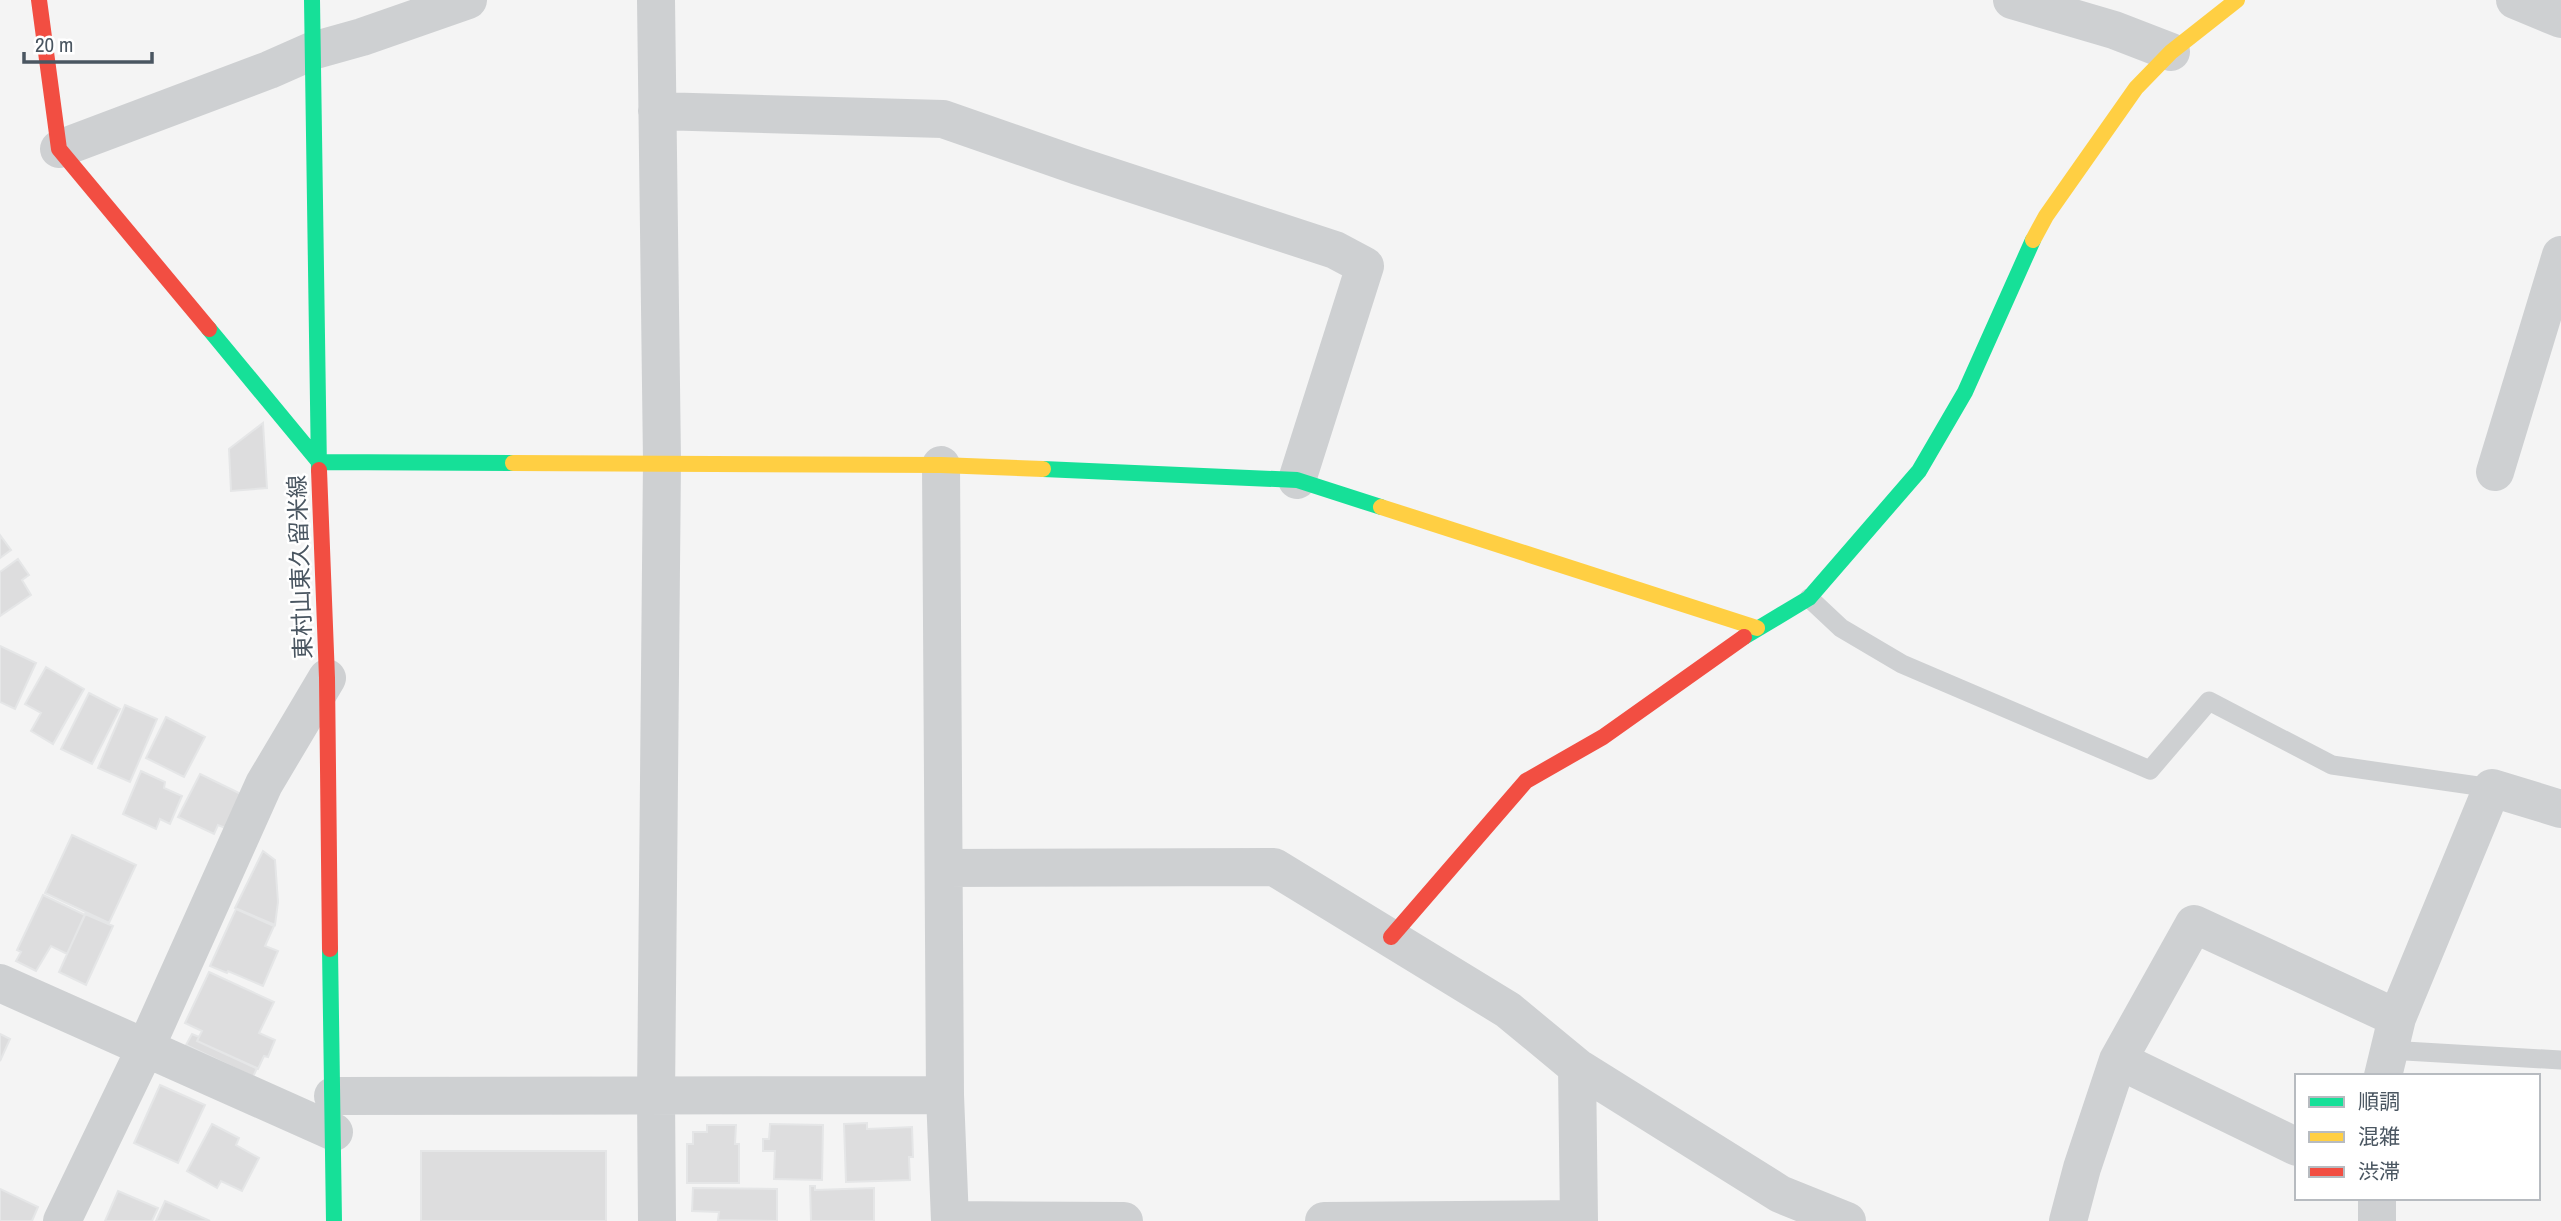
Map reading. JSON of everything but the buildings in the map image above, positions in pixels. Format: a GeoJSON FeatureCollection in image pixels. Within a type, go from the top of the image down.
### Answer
{"type":"FeatureCollection","features":[{"type":"Feature","properties":{"kind":"street"},"geometry":{"type":"LineString","coordinates":[[39,0],[59,149],[319,462],[662,461],[941,465],[1297,480],[1757,628]]}},
{"type":"Feature","properties":{"kind":"street","name":"東村山東久留米線"},"geometry":{"type":"LineString","coordinates":[[313,0],[319,462],[327,678],[334,1221]]}},
{"type":"Feature","properties":{"kind":"street"},"geometry":{"type":"LineString","coordinates":[[59,149],[269,70],[312,51],[362,37],[468,0]]}},
{"type":"Feature","properties":{"kind":"street"},"geometry":{"type":"LineString","coordinates":[[656,0],[662,461],[657,1221]]}},
{"type":"Feature","properties":{"kind":"street"},"geometry":{"type":"LineString","coordinates":[[2012,0],[2114,30],[2171,52]]}},
{"type":"Feature","properties":{"kind":"street"},"geometry":{"type":"LineString","coordinates":[[1391,937],[1526,781],[1603,737],[1757,628],[1809,598],[1919,471],[1965,392],[2022,261],[2046,216],[2136,88],[2171,52],[2236,0]]}},
{"type":"Feature","properties":{"kind":"street"},"geometry":{"type":"LineString","coordinates":[[2515,0],[2561,19]]}},
{"type":"Feature","properties":{"kind":"street"},"geometry":{"type":"LineString","coordinates":[[657,111],[943,118],[1078,166],[1335,250],[1366,266],[1297,480]]}},
{"type":"Feature","properties":{"kind":"street"},"geometry":{"type":"LineString","coordinates":[[2495,472],[2561,255]]}},
{"type":"Feature","properties":{"kind":"street"},"geometry":{"type":"LineString","coordinates":[[941,465],[945,1095],[950,1221],[1124,1221]]}},
{"type":"Feature","properties":{"kind":"street"},"geometry":{"type":"LineString","coordinates":[[62,1221],[145,1049],[264,784],[327,678]]}},
{"type":"Feature","properties":{"kind":"street"},"geometry":{"type":"LineString","coordinates":[[2068,1221],[2082,1168],[2119,1060],[2194,924],[2389,1048],[2492,789],[2561,810]]}},
{"type":"Feature","properties":{"kind":"street"},"geometry":{"type":"LineString","coordinates":[[944,868],[1274,867],[1508,1010],[1577,1066],[1780,1194],[1847,1221]]}},
{"type":"Feature","properties":{"kind":"street"},"geometry":{"type":"LineString","coordinates":[[0,983],[145,1049],[333,1114],[656,1097],[945,1095]]}},
{"type":"Feature","properties":{"kind":"street"},"geometry":{"type":"LineString","coordinates":[[2119,1060],[2295,1146]]}},
{"type":"Feature","properties":{"kind":"street"},"geometry":{"type":"LineString","coordinates":[[1324,1221],[1579,1220],[1577,1066]]}},
{"type":"Feature","properties":{"kind":"street"},"geometry":{"type":"LineString","coordinates":[[2377,1200],[2377,1221]]}},
{"type":"Feature","properties":{"kind":"lane"},"geometry":{"type":"LineString","coordinates":[[1809,598],[1840,628],[1902,664],[2150,770],[2209,701],[2332,765],[2492,789]]}},
{"type":"Feature","properties":{"kind":"lane"},"geometry":{"type":"LineString","coordinates":[[2389,1048],[2561,1060]]}},
{"type":"Feature","properties":{"kind":"traffic: fast"},"geometry":{"type":"LineString","coordinates":[[312,0],[319,470]]}},
{"type":"Feature","properties":{"kind":"traffic: fast"},"geometry":{"type":"LineString","coordinates":[[1744,637],[1809,598],[1919,471],[1965,392],[2033,240]]}},
{"type":"Feature","properties":{"kind":"traffic: fast"},"geometry":{"type":"LineString","coordinates":[[209,329],[319,462],[513,463]]}},
{"type":"Feature","properties":{"kind":"traffic: fast"},"geometry":{"type":"LineString","coordinates":[[1043,469],[1297,480],[1381,507]]}},
{"type":"Feature","properties":{"kind":"traffic: fast"},"geometry":{"type":"LineString","coordinates":[[330,949],[334,1221]]}},
{"type":"Feature","properties":{"kind":"traffic: slow"},"geometry":{"type":"LineString","coordinates":[[2033,240],[2046,216],[2136,88],[2171,52],[2237,0]]}},
{"type":"Feature","properties":{"kind":"traffic: slow"},"geometry":{"type":"LineString","coordinates":[[513,463],[941,465],[1043,469]]}},
{"type":"Feature","properties":{"kind":"traffic: slow"},"geometry":{"type":"LineString","coordinates":[[1381,507],[1757,628]]}},
{"type":"Feature","properties":{"kind":"traffic: jam"},"geometry":{"type":"LineString","coordinates":[[39,0],[59,149],[209,329]]}},
{"type":"Feature","properties":{"kind":"traffic: jam"},"geometry":{"type":"LineString","coordinates":[[319,470],[327,678],[330,949]]}},
{"type":"Feature","properties":{"kind":"traffic: jam"},"geometry":{"type":"LineString","coordinates":[[1391,937],[1526,781],[1603,737],[1744,637]]}}]}
